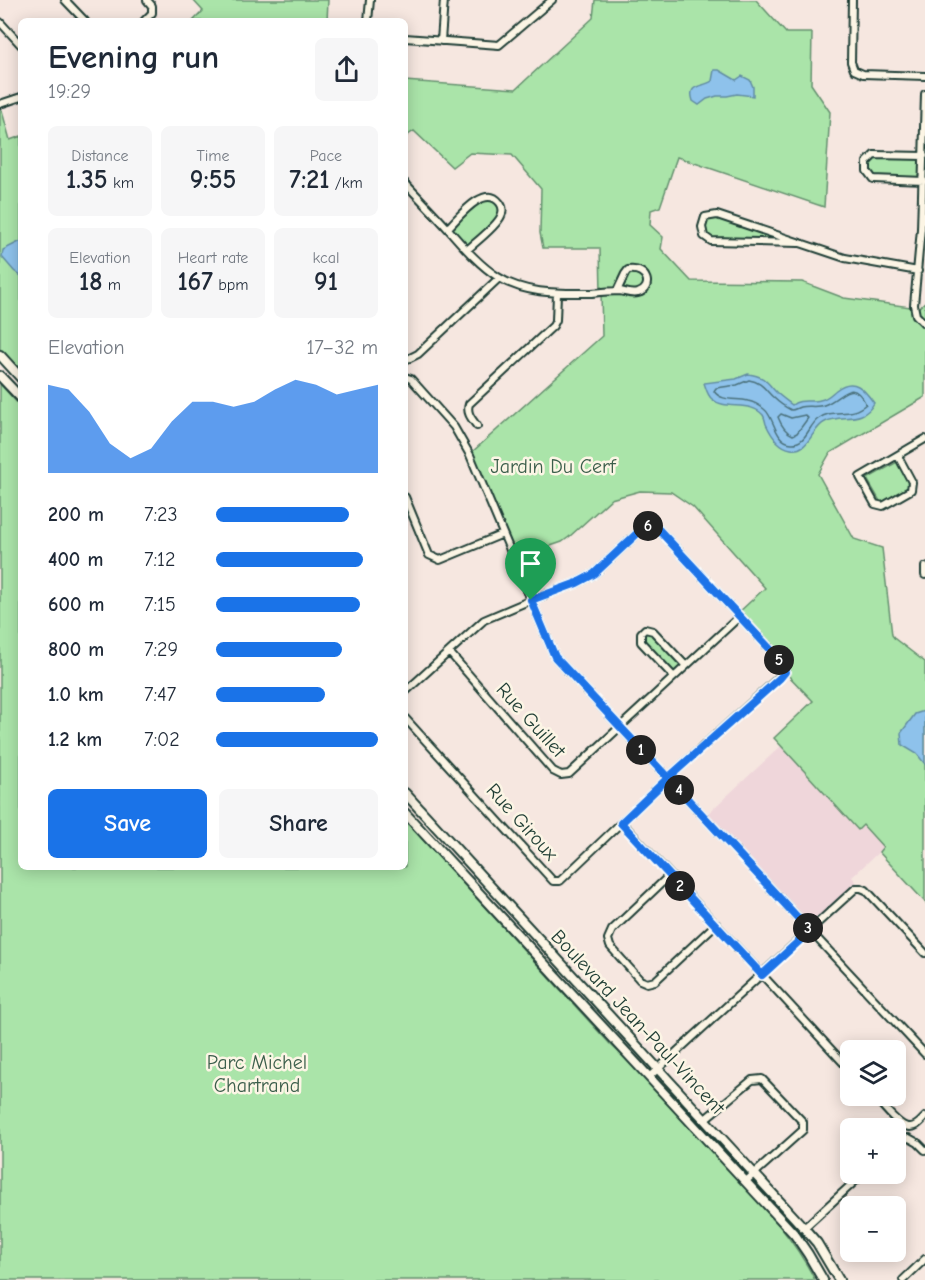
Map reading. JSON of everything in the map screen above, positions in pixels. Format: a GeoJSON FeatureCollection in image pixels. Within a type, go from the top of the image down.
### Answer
{"type":"FeatureCollection","features":[{"type":"Feature","properties":{"kind":"street"},"geometry":{"type":"LineString","coordinates":[[65,0],[82,18]]}},
{"type":"Feature","properties":{"kind":"street"},"geometry":{"type":"LineString","coordinates":[[147,0],[152,6],[152,14],[147,18]]}},
{"type":"Feature","properties":{"kind":"street"},"geometry":{"type":"LineString","coordinates":[[369,18],[370,0]]}},
{"type":"Feature","properties":{"kind":"street"},"geometry":{"type":"LineString","coordinates":[[441,41],[444,0]]}},
{"type":"Feature","properties":{"kind":"street"},"geometry":{"type":"LineString","coordinates":[[408,38],[499,45],[552,0]]}},
{"type":"Feature","properties":{"kind":"street"},"geometry":{"type":"LineString","coordinates":[[852,0],[851,62],[854,70],[864,74],[925,76]]}},
{"type":"Feature","properties":{"kind":"street"},"geometry":{"type":"LineString","coordinates":[[0,22],[18,42]]}},
{"type":"Feature","properties":{"kind":"street"},"geometry":{"type":"LineString","coordinates":[[925,94],[924,181],[914,305],[916,315],[925,324]]}},
{"type":"Feature","properties":{"kind":"street"},"geometry":{"type":"LineString","coordinates":[[0,104],[18,98]]}},
{"type":"Feature","properties":{"kind":"street"},"geometry":{"type":"LineString","coordinates":[[924,156],[874,155],[867,162],[867,171],[873,179],[924,181]]}},
{"type":"Feature","properties":{"kind":"street"},"geometry":{"type":"LineString","coordinates":[[408,186],[475,259],[499,278],[535,291],[557,294],[617,291],[632,294],[640,292],[646,286],[646,278],[638,270],[628,270],[617,291]]}},
{"type":"Feature","properties":{"kind":"street"},"geometry":{"type":"LineString","coordinates":[[448,228],[479,199],[487,196],[495,197],[502,205],[503,214],[467,250]]}},
{"type":"Feature","properties":{"kind":"street"},"geometry":{"type":"LineString","coordinates":[[799,243],[711,241],[704,236],[702,227],[705,217],[717,215],[845,258],[918,271]]}},
{"type":"Feature","properties":{"kind":"street"},"geometry":{"type":"LineString","coordinates":[[408,358],[418,354],[499,278]]}},
{"type":"Feature","properties":{"kind":"street"},"geometry":{"type":"LineString","coordinates":[[477,426],[467,409],[469,404],[553,326],[556,320],[557,294]]}},
{"type":"Feature","properties":{"kind":"street"},"geometry":{"type":"LineString","coordinates":[[0,355],[18,375]]}},
{"type":"Feature","properties":{"kind":"street"},"geometry":{"type":"LineString","coordinates":[[0,376],[18,395]]}},
{"type":"Feature","properties":{"kind":"street"},"geometry":{"type":"LineString","coordinates":[[408,378],[454,427],[470,455],[555,657],[925,1054]]}},
{"type":"Feature","properties":{"kind":"street"},"geometry":{"type":"LineString","coordinates":[[898,456],[912,482],[912,490],[883,506],[875,504],[860,477],[925,440]]}},
{"type":"Feature","properties":{"kind":"street"},"geometry":{"type":"LineString","coordinates":[[408,505],[429,555],[440,560],[502,534]]}},
{"type":"Feature","properties":{"kind":"street"},"geometry":{"type":"LineString","coordinates":[[408,689],[484,620],[594,574],[644,527],[652,526],[659,530],[739,617]]}},
{"type":"Feature","properties":{"kind":"street"},"geometry":{"type":"LineString","coordinates":[[925,567],[925,575]]}},
{"type":"Feature","properties":{"kind":"street","name":"Rue Guillet"},"geometry":{"type":"LineString","coordinates":[[449,652],[553,771],[561,775],[569,774],[739,617]]}},
{"type":"Feature","properties":{"kind":"street","name":"Rue Giroux"},"geometry":{"type":"LineString","coordinates":[[408,721],[553,881],[560,881],[668,778],[785,672],[783,663],[739,617]]}},
{"type":"Feature","properties":{"kind":"street"},"geometry":{"type":"LineString","coordinates":[[674,677],[641,642],[641,633],[645,629],[653,631],[686,666]]}},
{"type":"Feature","properties":{"kind":"street","name":"Boulevard Jean-Paul-Vincent"},"geometry":{"type":"LineString","coordinates":[[408,797],[818,1243],[839,1280]]}},
{"type":"Feature","properties":{"kind":"street","name":"Boulevard Jean-Paul-Vincent"},"geometry":{"type":"LineString","coordinates":[[408,816],[795,1235],[822,1280]]}},
{"type":"Feature","properties":{"kind":"street"},"geometry":{"type":"LineString","coordinates":[[621,823],[840,1059]]}},
{"type":"Feature","properties":{"kind":"street"},"geometry":{"type":"LineString","coordinates":[[670,875],[612,930],[608,939],[610,946],[639,980],[647,983],[655,981],[716,924]]}},
{"type":"Feature","properties":{"kind":"street"},"geometry":{"type":"LineString","coordinates":[[650,1077],[856,888],[866,890],[925,953]]}},
{"type":"Feature","properties":{"kind":"street"},"geometry":{"type":"LineString","coordinates":[[705,1119],[752,1080],[762,1079],[803,1122],[803,1130],[746,1181]]}},
{"type":"Feature","properties":{"kind":"street"},"geometry":{"type":"LineString","coordinates":[[883,1106],[900,1124],[909,1128],[925,1117]]}},
{"type":"Feature","properties":{"kind":"street"},"geometry":{"type":"LineString","coordinates":[[906,1139],[918,1143],[925,1150]]}},
{"type":"Feature","properties":{"kind":"street"},"geometry":{"type":"LineString","coordinates":[[804,1228],[852,1184]]}},
{"type":"Feature","properties":{"kind":"street"},"geometry":{"type":"LineString","coordinates":[[903,1280],[925,1259]]}},
{"type":"Feature","properties":{"kind":"shaded area"},"geometry":{"type":"Polygon","coordinates":[[[781,746],[858,829],[863,825],[884,847],[852,877],[861,888],[856,888],[810,931],[704,817],[781,746]]]}},
{"type":"Feature","properties":{"kind":"green space"},"geometry":{"type":"Polygon","coordinates":[[[193,0],[328,0],[327,18],[196,18],[203,11],[193,0]]]}},
{"type":"Feature","properties":{"kind":"green space","name":"Jardin Du Cerf"},"geometry":{"type":"Polygon","coordinates":[[[595,0],[756,0],[786,33],[812,33],[811,84],[830,112],[824,207],[677,157],[660,207],[651,210],[650,225],[663,237],[661,249],[691,281],[802,282],[844,298],[918,308],[925,302],[925,397],[830,453],[818,474],[854,539],[882,548],[892,635],[925,662],[925,902],[879,852],[883,847],[863,825],[858,830],[774,738],[813,701],[785,672],[782,663],[737,614],[765,588],[693,507],[671,492],[640,491],[611,499],[562,542],[516,558],[471,453],[602,336],[600,248],[543,248],[540,233],[541,189],[512,155],[470,153],[452,167],[414,131],[408,135],[408,81],[516,89],[593,18],[595,0]]]}},
{"type":"Feature","properties":{"kind":"green space"},"geometry":{"type":"Polygon","coordinates":[[[0,104],[10,140],[18,137],[18,368],[0,349],[0,104]]]}},
{"type":"Feature","properties":{"kind":"green space"},"geometry":{"type":"Polygon","coordinates":[[[874,155],[925,156],[925,181],[873,179],[867,162],[874,155]]]}},
{"type":"Feature","properties":{"kind":"green space"},"geometry":{"type":"Polygon","coordinates":[[[495,197],[503,214],[467,250],[448,228],[479,199],[495,197]]]}},
{"type":"Feature","properties":{"kind":"green space"},"geometry":{"type":"Polygon","coordinates":[[[717,215],[799,243],[711,241],[704,236],[705,217],[717,215]]]}},
{"type":"Feature","properties":{"kind":"green space","name":"Parc Michel Chartrand"},"geometry":{"type":"Polygon","coordinates":[[[0,384],[18,404],[18,870],[408,870],[408,823],[610,1044],[661,1095],[752,1194],[793,1244],[815,1280],[0,1280],[0,384]]]}},
{"type":"Feature","properties":{"kind":"green space"},"geometry":{"type":"Polygon","coordinates":[[[897,462],[909,488],[881,503],[867,479],[897,462]]]}},
{"type":"Feature","properties":{"kind":"green space"},"geometry":{"type":"Polygon","coordinates":[[[645,629],[653,631],[686,666],[674,677],[641,642],[645,629]]]}},
{"type":"Feature","properties":{"kind":"water"},"geometry":{"type":"Polygon","coordinates":[[[714,70],[719,70],[736,80],[742,76],[750,80],[753,96],[737,94],[717,96],[699,105],[693,101],[692,91],[712,81],[714,70]]]}},
{"type":"Feature","properties":{"kind":"water"},"geometry":{"type":"Polygon","coordinates":[[[18,242],[18,274],[2,257],[3,250],[18,242]]]}},
{"type":"Feature","properties":{"kind":"water"},"geometry":{"type":"Polygon","coordinates":[[[748,374],[764,380],[792,405],[798,402],[817,401],[848,384],[858,386],[874,403],[864,414],[838,418],[820,425],[802,447],[786,448],[776,440],[758,410],[717,403],[709,396],[704,383],[736,379],[748,374]]]}},
{"type":"Feature","properties":{"kind":"water"},"geometry":{"type":"Polygon","coordinates":[[[925,711],[925,764],[917,754],[902,745],[901,733],[915,714],[925,711]]]}},
{"type":"Feature","properties":{"kind":"route"},"geometry":{"type":"LineString","coordinates":[[531,600],[555,657],[668,778],[621,823],[762,975],[810,931],[668,778],[780,678],[785,672],[783,663],[659,530],[652,526],[644,527],[594,574],[577,583],[531,600]]}}]}
